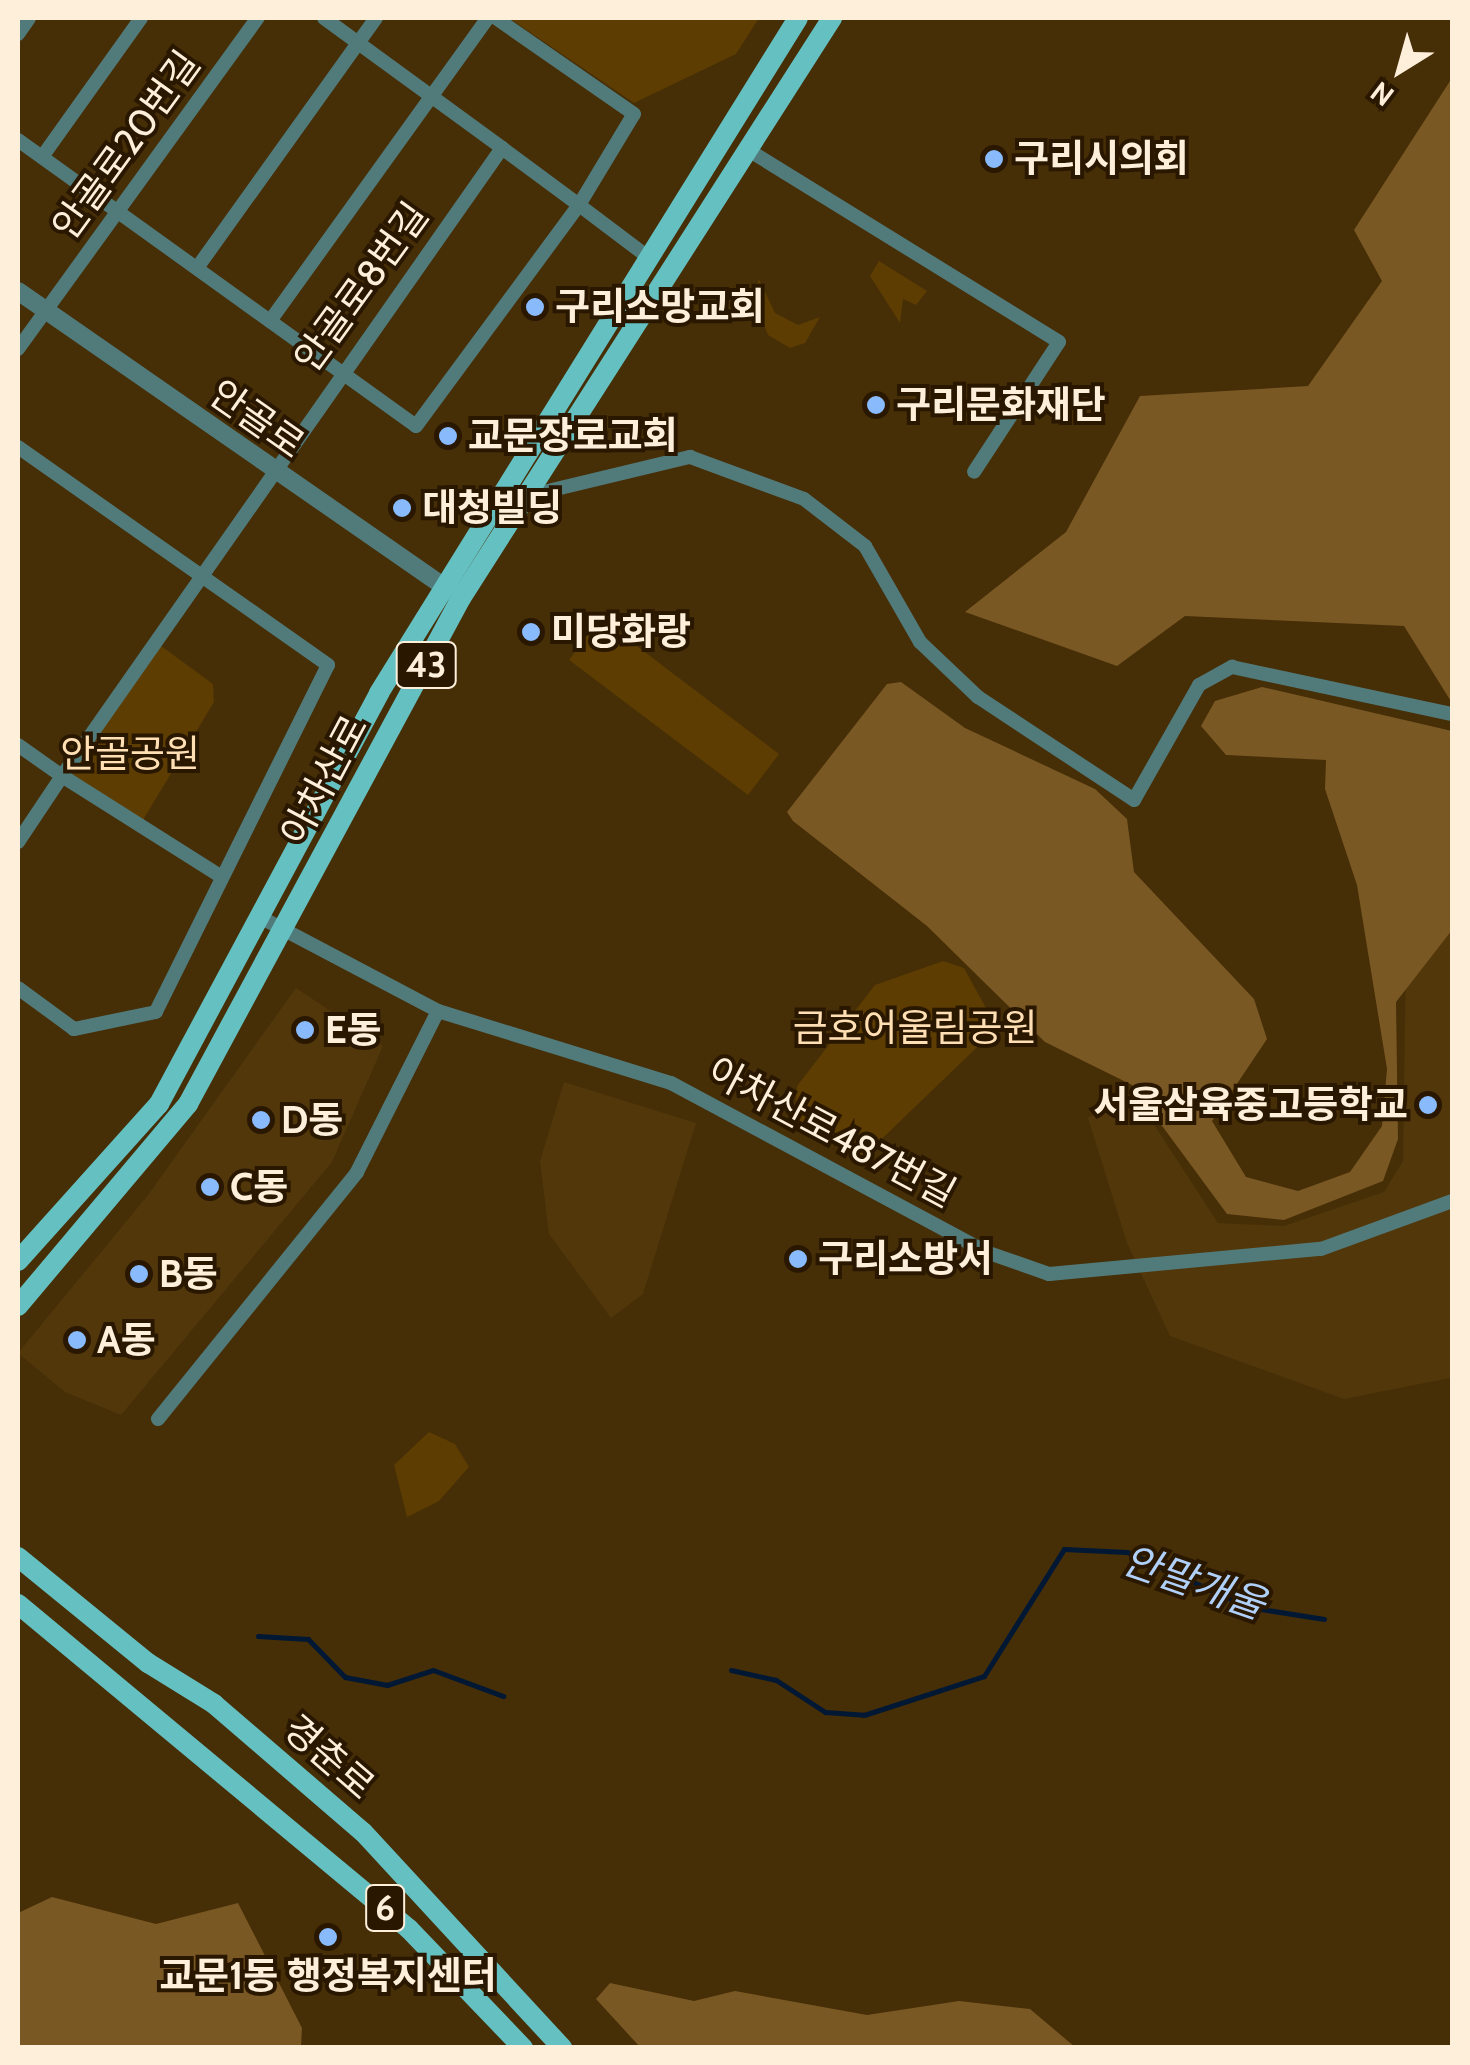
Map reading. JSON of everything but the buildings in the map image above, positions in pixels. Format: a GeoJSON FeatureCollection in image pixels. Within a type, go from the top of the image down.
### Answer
{"type":"FeatureCollection","features":[{"type":"Feature","properties":{"kind":"main road","name":"아차산로"},"geometry":{"type":"LineString","coordinates":[[18,1261],[159,1104],[258,916],[648,257],[798,18]]}},
{"type":"Feature","properties":{"kind":"main road","name":"아차산로"},"geometry":{"type":"LineString","coordinates":[[18,1306],[188,1104],[282,932],[452,592],[527,496],[832,18]]}},
{"type":"Feature","properties":{"kind":"main road","name":"경춘로"},"geometry":{"type":"LineString","coordinates":[[18,1557],[148,1664],[214,1704],[362,1832],[562,2048]]}},
{"type":"Feature","properties":{"kind":"main road","name":"경춘로"},"geometry":{"type":"LineString","coordinates":[[18,1604],[408,1929],[522,2048]]}},
{"type":"Feature","properties":{"kind":"street"},"geometry":{"type":"LineString","coordinates":[[18,34],[29,18]]}},
{"type":"Feature","properties":{"kind":"street"},"geometry":{"type":"LineString","coordinates":[[42,157],[141,18]]}},
{"type":"Feature","properties":{"kind":"street","name":"안골로20번길"},"geometry":{"type":"LineString","coordinates":[[18,349],[258,18]]}},
{"type":"Feature","properties":{"kind":"street"},"geometry":{"type":"LineString","coordinates":[[324,18],[648,257]]}},
{"type":"Feature","properties":{"kind":"street"},"geometry":{"type":"LineString","coordinates":[[197,268],[376,18]]}},
{"type":"Feature","properties":{"kind":"street"},"geometry":{"type":"LineString","coordinates":[[18,140],[416,426],[579,205],[634,114],[492,18]]}},
{"type":"Feature","properties":{"kind":"street","name":"안골로8번길"},"geometry":{"type":"LineString","coordinates":[[270,321],[430,95],[492,18]]}},
{"type":"Feature","properties":{"kind":"street","name":"안골로8번길"},"geometry":{"type":"LineString","coordinates":[[18,842],[271,469],[502,148]]}},
{"type":"Feature","properties":{"kind":"street"},"geometry":{"type":"LineString","coordinates":[[750,151],[1059,342],[974,472]]}},
{"type":"Feature","properties":{"kind":"street","name":"안골로"},"geometry":{"type":"LineString","coordinates":[[18,291],[452,592]]}},
{"type":"Feature","properties":{"kind":"street"},"geometry":{"type":"LineString","coordinates":[[18,446],[328,665],[220,876],[156,1012],[74,1029],[18,988]]}},
{"type":"Feature","properties":{"kind":"street"},"geometry":{"type":"LineString","coordinates":[[527,496],[690,457],[804,499],[865,546],[920,642],[978,697],[1134,800],[1199,685],[1232,667],[1452,714]]}},
{"type":"Feature","properties":{"kind":"street"},"geometry":{"type":"LineString","coordinates":[[18,745],[220,876]]}},
{"type":"Feature","properties":{"kind":"street","name":"아차산로487번길"},"geometry":{"type":"LineString","coordinates":[[258,916],[438,1011],[670,1082],[986,1252],[1049,1274],[1321,1249],[1452,1201]]}},
{"type":"Feature","properties":{"kind":"street"},"geometry":{"type":"LineString","coordinates":[[158,1418],[357,1172],[438,1011]]}},
{"type":"Feature","properties":{"kind":"shaded area"},"geometry":{"type":"Polygon","coordinates":[[[1452,78],[1452,703],[1404,626],[1185,616],[1117,666],[965,612],[1066,532],[1140,396],[1308,386],[1382,281],[1354,230],[1452,78]]]}},
{"type":"Feature","properties":{"kind":"shaded area"},"geometry":{"type":"Polygon","coordinates":[[[901,682],[965,728],[1095,789],[1127,819],[1134,872],[1254,999],[1267,1039],[1212,1121],[1246,1177],[1298,1191],[1350,1172],[1382,1126],[1387,1069],[1357,885],[1325,789],[1326,760],[1226,755],[1201,726],[1215,701],[1262,687],[1452,731],[1452,930],[1396,1002],[1398,1139],[1383,1181],[1284,1220],[1227,1214],[1132,1085],[1045,1042],[927,926],[793,821],[787,812],[887,684],[901,682]]]}},
{"type":"Feature","properties":{"kind":"shaded area","name":"서울삼육중고등학교"},"geometry":{"type":"Polygon","coordinates":[[[1452,837],[1450,1378],[1344,1399],[1170,1336],[1127,1243],[1088,1118],[1133,1092],[1218,1223],[1284,1226],[1384,1192],[1403,1161],[1406,949],[1452,837]]]}},
{"type":"Feature","properties":{"kind":"shaded area"},"geometry":{"type":"Polygon","coordinates":[[[296,988],[383,1046],[332,1162],[121,1415],[65,1392],[18,1353],[148,1195],[296,988]]]}},
{"type":"Feature","properties":{"kind":"shaded area"},"geometry":{"type":"Polygon","coordinates":[[[564,1082],[696,1123],[643,1294],[611,1318],[549,1234],[540,1161],[564,1082]]]}},
{"type":"Feature","properties":{"kind":"shaded area"},"geometry":{"type":"Polygon","coordinates":[[[52,1897],[156,1924],[238,1903],[302,2028],[301,2047],[18,2047],[18,1913],[52,1897]]]}},
{"type":"Feature","properties":{"kind":"shaded area"},"geometry":{"type":"Polygon","coordinates":[[[610,1983],[694,2001],[735,1991],[867,2015],[959,2001],[1030,2009],[1075,2047],[640,2047],[596,1999],[610,1983]]]}},
{"type":"Feature","properties":{"kind":"green space"},"geometry":{"type":"Polygon","coordinates":[[[509,18],[759,18],[736,54],[634,103],[509,18]]]}},
{"type":"Feature","properties":{"kind":"green space"},"geometry":{"type":"Polygon","coordinates":[[[879,261],[927,291],[916,305],[903,299],[900,323],[870,276],[879,261]]]}},
{"type":"Feature","properties":{"kind":"green space"},"geometry":{"type":"Polygon","coordinates":[[[759,279],[775,313],[798,325],[820,317],[805,343],[790,348],[768,335],[753,296],[759,279]]]}},
{"type":"Feature","properties":{"kind":"green space"},"geometry":{"type":"Polygon","coordinates":[[[600,618],[779,754],[748,795],[569,660],[600,618]]]}},
{"type":"Feature","properties":{"kind":"green space","name":"안골공원"},"geometry":{"type":"Polygon","coordinates":[[[153,640],[213,684],[214,702],[140,825],[62,776],[153,640]]]}},
{"type":"Feature","properties":{"kind":"green space","name":"금호어울림공원"},"geometry":{"type":"Polygon","coordinates":[[[943,961],[964,968],[997,1028],[863,1157],[795,1122],[797,1086],[875,985],[943,961]]]}},
{"type":"Feature","properties":{"kind":"green space"},"geometry":{"type":"Polygon","coordinates":[[[429,1432],[455,1444],[469,1467],[439,1501],[407,1517],[394,1465],[429,1432]]]}},
{"type":"Feature","properties":{"kind":"waterway","name":"안말개울"},"geometry":{"type":"LineString","coordinates":[[731,1670],[776,1680],[825,1712],[864,1715],[984,1676],[1064,1549],[1127,1552],[1248,1607],[1324,1619]]}},
{"type":"Feature","properties":{"kind":"waterway","name":"안말개울"},"geometry":{"type":"LineString","coordinates":[[258,1636],[308,1639],[345,1677],[387,1685],[433,1670],[503,1696]]}},
{"type":"Feature","properties":{"kind":"place","name":"구리시의회"},"geometry":{"type":"Point","coordinates":[994,159]}},
{"type":"Feature","properties":{"kind":"place","name":"구리소망교회"},"geometry":{"type":"Point","coordinates":[535,307]}},
{"type":"Feature","properties":{"kind":"place","name":"구리문화재단"},"geometry":{"type":"Point","coordinates":[876,405]}},
{"type":"Feature","properties":{"kind":"place","name":"교문장로교회"},"geometry":{"type":"Point","coordinates":[448,436]}},
{"type":"Feature","properties":{"kind":"place","name":"대청빌딩"},"geometry":{"type":"Point","coordinates":[402,508]}},
{"type":"Feature","properties":{"kind":"place","name":"미당화랑"},"geometry":{"type":"Point","coordinates":[531,632]}},
{"type":"Feature","properties":{"kind":"place","name":"E동"},"geometry":{"type":"Point","coordinates":[305,1030]}},
{"type":"Feature","properties":{"kind":"place","name":"서울삼육중고등학교"},"geometry":{"type":"Point","coordinates":[1428,1105]}},
{"type":"Feature","properties":{"kind":"place","name":"D동"},"geometry":{"type":"Point","coordinates":[261,1120]}},
{"type":"Feature","properties":{"kind":"place","name":"C동"},"geometry":{"type":"Point","coordinates":[210,1187]}},
{"type":"Feature","properties":{"kind":"place","name":"구리소방서"},"geometry":{"type":"Point","coordinates":[798,1259]}},
{"type":"Feature","properties":{"kind":"place","name":"B동"},"geometry":{"type":"Point","coordinates":[139,1274]}},
{"type":"Feature","properties":{"kind":"place","name":"A동"},"geometry":{"type":"Point","coordinates":[77,1340]}},
{"type":"Feature","properties":{"kind":"place","name":"교문1동 행정복지센터"},"geometry":{"type":"Point","coordinates":[328,1937]}}]}
